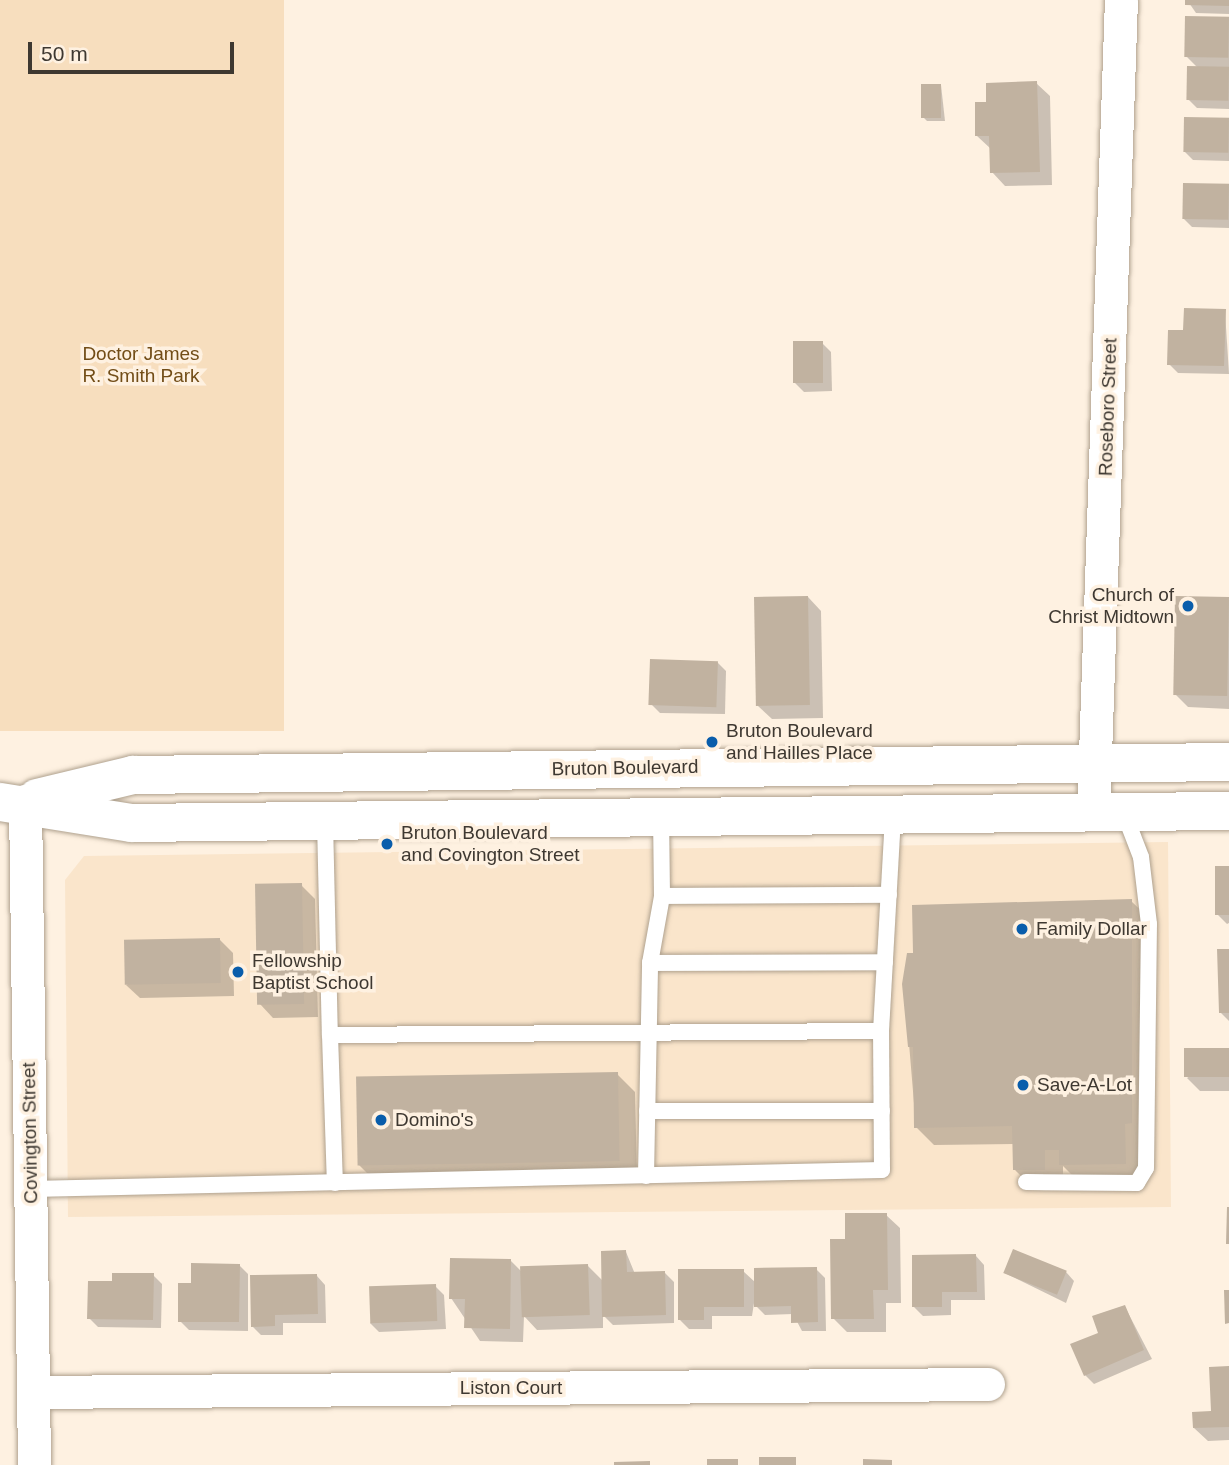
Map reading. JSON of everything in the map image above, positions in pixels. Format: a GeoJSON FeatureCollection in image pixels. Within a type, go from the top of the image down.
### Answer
{"type":"FeatureCollection","features":[{"type":"Feature","properties":{"kind":"street","name":"Roseboro Street"},"geometry":{"type":"LineString","coordinates":[[1109,813],[1095,762],[1121,0]]}},
{"type":"Feature","properties":{"kind":"street","name":"Bruton Boulevard"},"geometry":{"type":"LineString","coordinates":[[13,802],[133,775],[1229,762]]}},
{"type":"Feature","properties":{"kind":"street"},"geometry":{"type":"LineString","coordinates":[[660,768],[661,818]]}},
{"type":"Feature","properties":{"kind":"street"},"geometry":{"type":"LineString","coordinates":[[405,771],[405,820]]}},
{"type":"Feature","properties":{"kind":"street"},"geometry":{"type":"LineString","coordinates":[[13,802],[131,823],[1229,811]]}},
{"type":"Feature","properties":{"kind":"street","name":"Covington Street"},"geometry":{"type":"LineString","coordinates":[[13,802],[31,1189],[34,1465]]}},
{"type":"Feature","properties":{"kind":"street","name":"Liston Court"},"geometry":{"type":"LineString","coordinates":[[34,1392],[988,1384]]}},
{"type":"Feature","properties":{"kind":"lane"},"geometry":{"type":"LineString","coordinates":[[1026,1182],[1137,1183],[1146,1168],[1149,924],[1141,857],[1109,813]]}},
{"type":"Feature","properties":{"kind":"lane"},"geometry":{"type":"LineString","coordinates":[[31,1189],[882,1170],[881,1031],[893,815]]}},
{"type":"Feature","properties":{"kind":"lane"},"geometry":{"type":"LineString","coordinates":[[646,1176],[650,963],[662,896],[661,818]]}},
{"type":"Feature","properties":{"kind":"lane"},"geometry":{"type":"LineString","coordinates":[[325,821],[335,1183]]}},
{"type":"Feature","properties":{"kind":"lane"},"geometry":{"type":"LineString","coordinates":[[662,896],[889,895]]}},
{"type":"Feature","properties":{"kind":"lane"},"geometry":{"type":"LineString","coordinates":[[650,963],[886,962]]}},
{"type":"Feature","properties":{"kind":"lane"},"geometry":{"type":"LineString","coordinates":[[330,1035],[881,1031]]}},
{"type":"Feature","properties":{"kind":"lane"},"geometry":{"type":"LineString","coordinates":[[647,1111],[882,1111]]}},
{"type":"Feature","properties":{"kind":"shaded area"},"geometry":{"type":"Polygon","coordinates":[[[1168,842],[1171,1207],[68,1217],[65,880],[84,856],[1168,842]]]}},
{"type":"Feature","properties":{"kind":"green space","name":"Doctor James R. Smith Park"},"geometry":{"type":"Polygon","coordinates":[[[0,0],[284,0],[284,731],[0,731],[0,0]]]}},
{"type":"Feature","properties":{"kind":"building"},"geometry":{"type":"Polygon","coordinates":[[[1185,0],[1229,0],[1229,6],[1185,5],[1185,0]]]}},
{"type":"Feature","properties":{"kind":"building"},"geometry":{"type":"Polygon","coordinates":[[[1185,16],[1229,17],[1228,58],[1184,57],[1185,16]]]}},
{"type":"Feature","properties":{"kind":"building"},"geometry":{"type":"Polygon","coordinates":[[[1187,66],[1229,67],[1228,101],[1186,100],[1187,66]]]}},
{"type":"Feature","properties":{"kind":"building"},"geometry":{"type":"Polygon","coordinates":[[[1037,81],[1040,172],[990,173],[989,136],[975,136],[975,102],[986,102],[986,83],[1037,81]]]}},
{"type":"Feature","properties":{"kind":"building"},"geometry":{"type":"Polygon","coordinates":[[[921,84],[941,84],[941,118],[921,118],[921,84]]]}},
{"type":"Feature","properties":{"kind":"building"},"geometry":{"type":"Polygon","coordinates":[[[1184,117],[1229,118],[1228,153],[1183,152],[1184,117]]]}},
{"type":"Feature","properties":{"kind":"building"},"geometry":{"type":"Polygon","coordinates":[[[1183,183],[1229,184],[1228,220],[1182,219],[1183,183]]]}},
{"type":"Feature","properties":{"kind":"building"},"geometry":{"type":"Polygon","coordinates":[[[1184,308],[1226,309],[1224,366],[1167,365],[1168,330],[1183,330],[1184,308]]]}},
{"type":"Feature","properties":{"kind":"building"},"geometry":{"type":"Polygon","coordinates":[[[793,341],[823,341],[823,383],[793,383],[793,341]]]}},
{"type":"Feature","properties":{"kind":"building"},"geometry":{"type":"Polygon","coordinates":[[[808,596],[810,705],[756,706],[754,597],[808,596]]]}},
{"type":"Feature","properties":{"kind":"building"},"geometry":{"type":"Polygon","coordinates":[[[1175,596],[1229,597],[1227,696],[1173,695],[1175,596]]]}},
{"type":"Feature","properties":{"kind":"building"},"geometry":{"type":"Polygon","coordinates":[[[650,659],[718,661],[716,707],[648,705],[650,659]]]}},
{"type":"Feature","properties":{"kind":"building"},"geometry":{"type":"Polygon","coordinates":[[[1215,866],[1229,866],[1229,915],[1215,915],[1215,866]]]}},
{"type":"Feature","properties":{"kind":"building"},"geometry":{"type":"Polygon","coordinates":[[[302,883],[304,1004],[257,1005],[255,884],[302,883]]]}},
{"type":"Feature","properties":{"kind":"building","name":"Save-A-Lot"},"geometry":{"type":"Polygon","coordinates":[[[1132,899],[1132,1123],[1125,1124],[1126,1164],[1059,1165],[1059,1150],[1045,1150],[1045,1170],[1013,1170],[1012,1126],[914,1128],[913,1047],[908,1047],[902,984],[907,953],[913,953],[912,905],[1132,899]]]}},
{"type":"Feature","properties":{"kind":"building"},"geometry":{"type":"Polygon","coordinates":[[[220,938],[221,983],[125,985],[124,940],[220,938]]]}},
{"type":"Feature","properties":{"kind":"building"},"geometry":{"type":"Polygon","coordinates":[[[1217,949],[1229,949],[1229,1013],[1219,1013],[1217,949]]]}},
{"type":"Feature","properties":{"kind":"building"},"geometry":{"type":"Polygon","coordinates":[[[1184,1048],[1229,1048],[1229,1077],[1184,1077],[1184,1048]]]}},
{"type":"Feature","properties":{"kind":"building"},"geometry":{"type":"Polygon","coordinates":[[[618,1072],[620,1161],[358,1166],[356,1077],[618,1072]]]}},
{"type":"Feature","properties":{"kind":"building"},"geometry":{"type":"Polygon","coordinates":[[[1229,1207],[1229,1244],[1226,1244],[1229,1207]]]}},
{"type":"Feature","properties":{"kind":"building"},"geometry":{"type":"Polygon","coordinates":[[[845,1213],[887,1213],[888,1290],[873,1290],[874,1319],[831,1319],[830,1239],[845,1239],[845,1213]]]}},
{"type":"Feature","properties":{"kind":"building"},"geometry":{"type":"Polygon","coordinates":[[[1013,1249],[1067,1271],[1057,1295],[1003,1273],[1013,1249]]]}},
{"type":"Feature","properties":{"kind":"building"},"geometry":{"type":"Polygon","coordinates":[[[626,1250],[627,1272],[665,1271],[666,1315],[602,1317],[601,1251],[626,1250]]]}},
{"type":"Feature","properties":{"kind":"building"},"geometry":{"type":"Polygon","coordinates":[[[976,1254],[977,1292],[942,1292],[942,1307],[912,1307],[912,1255],[976,1254]]]}},
{"type":"Feature","properties":{"kind":"building"},"geometry":{"type":"Polygon","coordinates":[[[450,1258],[511,1259],[510,1329],[464,1328],[465,1299],[449,1299],[450,1258]]]}},
{"type":"Feature","properties":{"kind":"building"},"geometry":{"type":"Polygon","coordinates":[[[191,1263],[240,1264],[239,1322],[178,1322],[178,1283],[191,1283],[191,1263]]]}},
{"type":"Feature","properties":{"kind":"building"},"geometry":{"type":"Polygon","coordinates":[[[588,1264],[590,1315],[522,1317],[520,1266],[588,1264]]]}},
{"type":"Feature","properties":{"kind":"building"},"geometry":{"type":"Polygon","coordinates":[[[817,1267],[818,1322],[791,1323],[791,1306],[754,1307],[754,1268],[817,1267]]]}},
{"type":"Feature","properties":{"kind":"building"},"geometry":{"type":"Polygon","coordinates":[[[678,1269],[744,1269],[744,1307],[704,1307],[704,1320],[678,1320],[678,1269]]]}},
{"type":"Feature","properties":{"kind":"building"},"geometry":{"type":"Polygon","coordinates":[[[112,1273],[154,1273],[153,1320],[87,1319],[88,1281],[112,1281],[112,1273]]]}},
{"type":"Feature","properties":{"kind":"building"},"geometry":{"type":"Polygon","coordinates":[[[317,1274],[318,1314],[275,1315],[275,1326],[251,1327],[250,1275],[317,1274]]]}},
{"type":"Feature","properties":{"kind":"building"},"geometry":{"type":"Polygon","coordinates":[[[436,1284],[437,1321],[370,1323],[369,1286],[436,1284]]]}},
{"type":"Feature","properties":{"kind":"building"},"geometry":{"type":"Polygon","coordinates":[[[1224,1290],[1229,1290],[1229,1323],[1225,1324],[1224,1290]]]}},
{"type":"Feature","properties":{"kind":"building"},"geometry":{"type":"Polygon","coordinates":[[[1125,1305],[1144,1350],[1084,1376],[1070,1344],[1098,1333],[1092,1316],[1125,1305]]]}},
{"type":"Feature","properties":{"kind":"building"},"geometry":{"type":"Polygon","coordinates":[[[1229,1366],[1229,1427],[1193,1428],[1192,1412],[1211,1411],[1209,1367],[1229,1366]]]}},
{"type":"Feature","properties":{"kind":"building"},"geometry":{"type":"Polygon","coordinates":[[[759,1457],[796,1457],[796,1465],[759,1465],[759,1457]]]}},
{"type":"Feature","properties":{"kind":"building"},"geometry":{"type":"Polygon","coordinates":[[[707,1459],[738,1459],[738,1465],[707,1465],[707,1459]]]}},
{"type":"Feature","properties":{"kind":"building"},"geometry":{"type":"Polygon","coordinates":[[[863,1459],[892,1460],[892,1465],[863,1465],[863,1459]]]}},
{"type":"Feature","properties":{"kind":"building"},"geometry":{"type":"Polygon","coordinates":[[[650,1461],[650,1465],[614,1465],[614,1462],[650,1461]]]}},
{"type":"Feature","properties":{"kind":"place","name":"Church of Christ Midtown"},"geometry":{"type":"Point","coordinates":[1188,606]}},
{"type":"Feature","properties":{"kind":"place","name":"Bruton Boulevard and Hailles Place"},"geometry":{"type":"Point","coordinates":[712,742]}},
{"type":"Feature","properties":{"kind":"place","name":"Bruton Boulevard and Covington Street"},"geometry":{"type":"Point","coordinates":[387,844]}},
{"type":"Feature","properties":{"kind":"place","name":"Family Dollar"},"geometry":{"type":"Point","coordinates":[1022,929]}},
{"type":"Feature","properties":{"kind":"place","name":"Fellowship Baptist School"},"geometry":{"type":"Point","coordinates":[238,972]}},
{"type":"Feature","properties":{"kind":"place","name":"Save-A-Lot"},"geometry":{"type":"Point","coordinates":[1023,1085]}},
{"type":"Feature","properties":{"kind":"place","name":"Domino's"},"geometry":{"type":"Point","coordinates":[381,1120]}}]}
